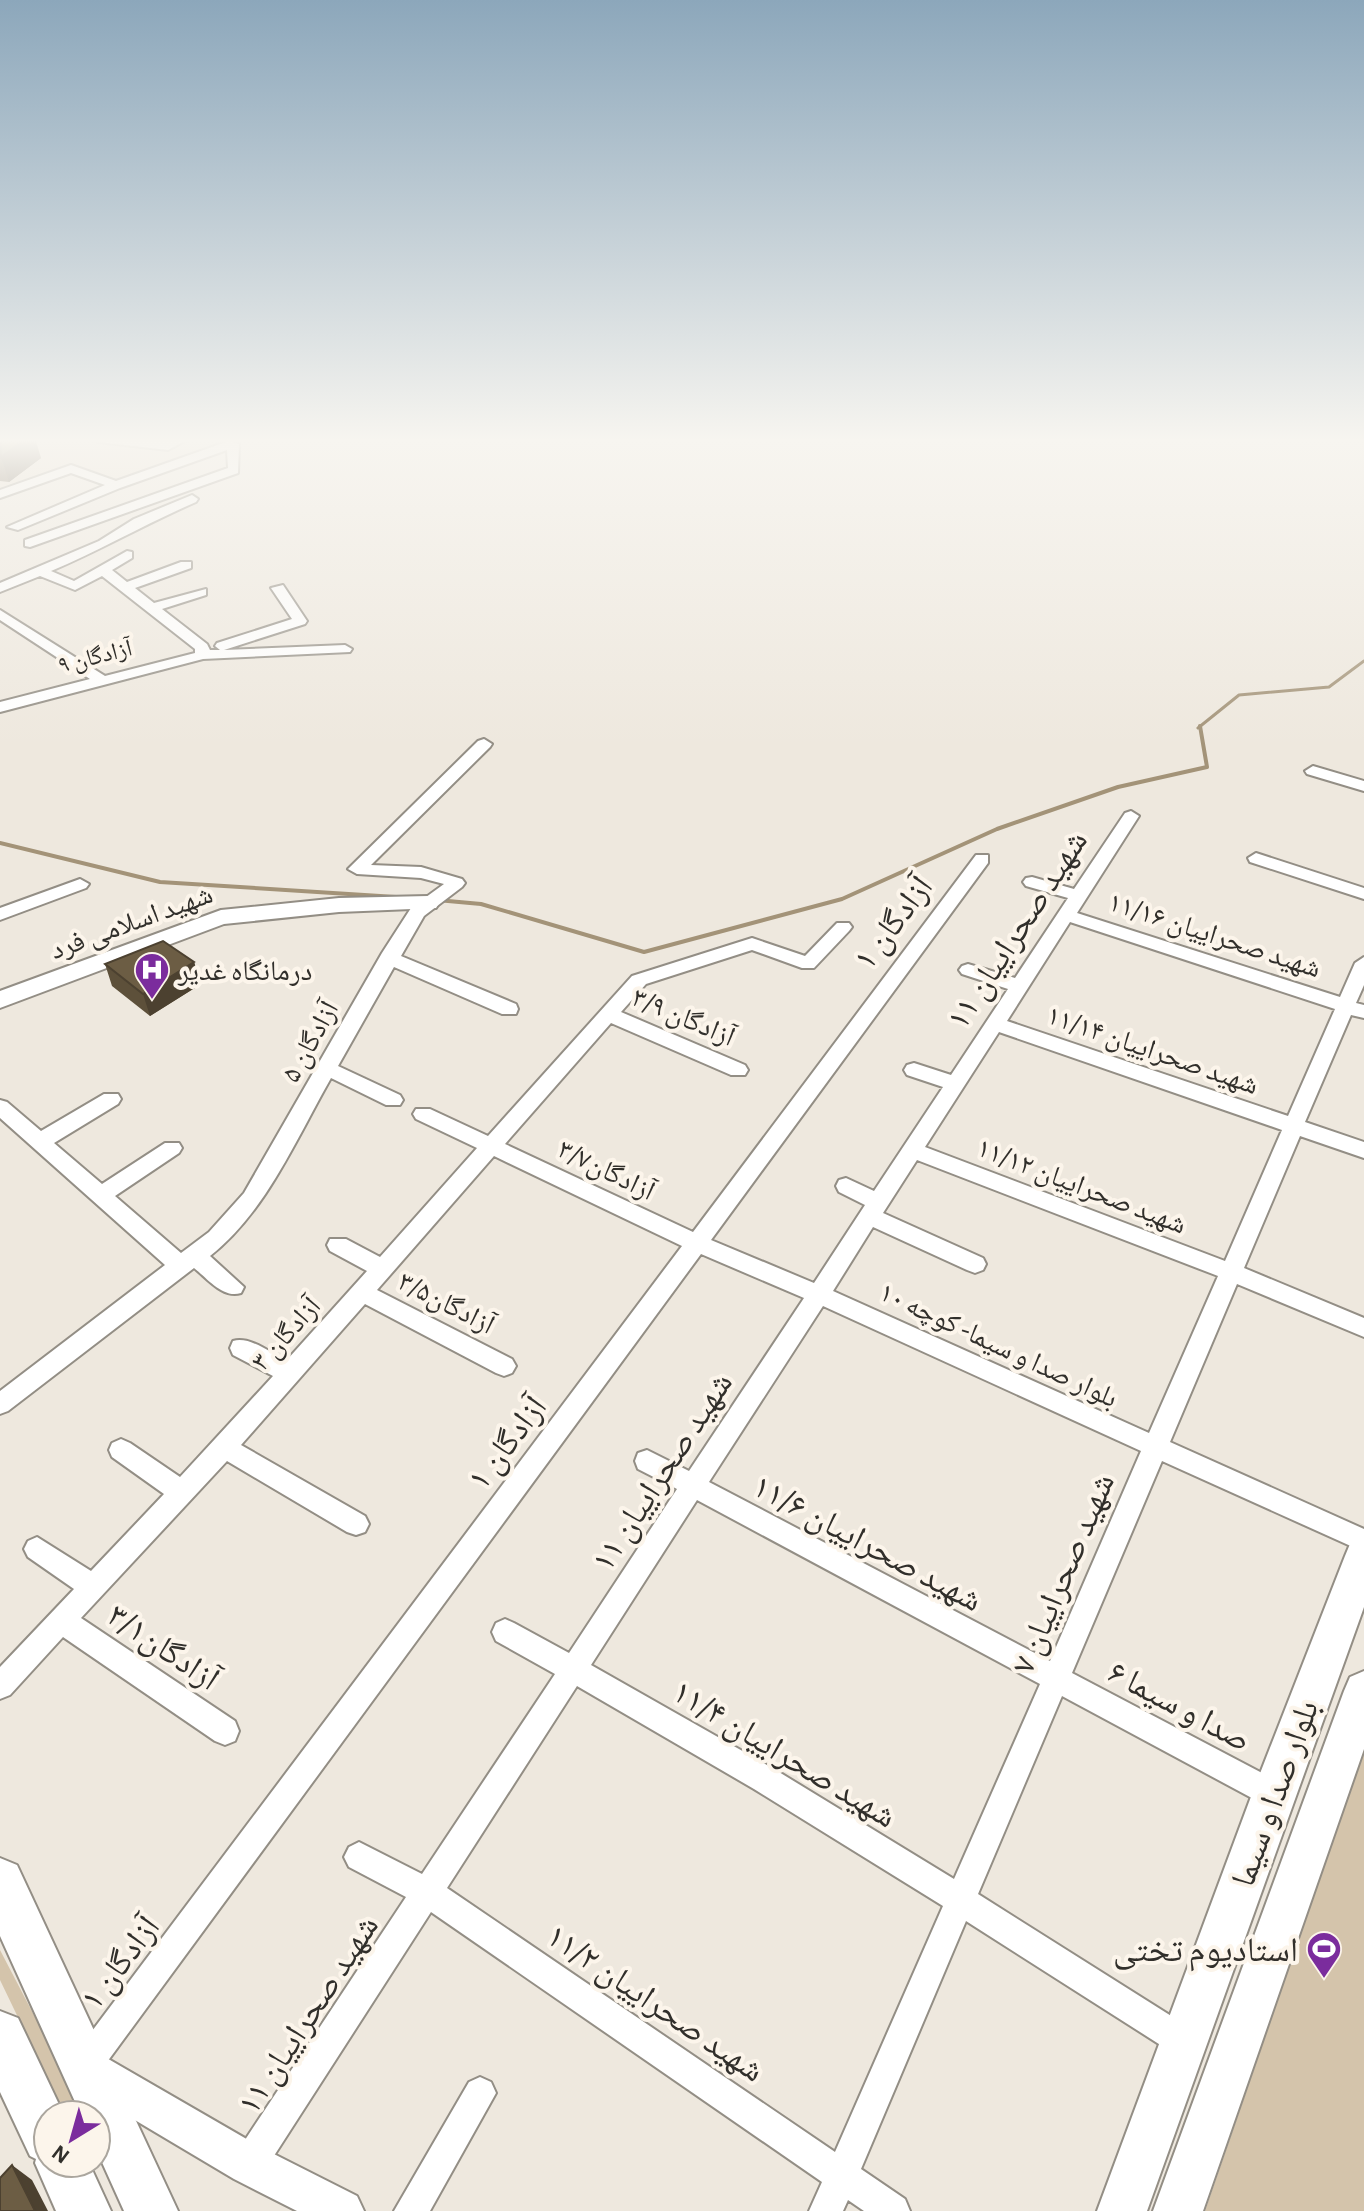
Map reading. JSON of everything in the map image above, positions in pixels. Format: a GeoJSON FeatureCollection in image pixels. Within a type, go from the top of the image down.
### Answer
{"type":"FeatureCollection","features":[{"type":"Feature","properties":{"kind":"main road","name":"بلوار صدا و سیما"},"geometry":{"type":"LineString","coordinates":[[1122,2211],[1273,1794],[1364,1556]]}},
{"type":"Feature","properties":{"kind":"main road","name":"بلوار صدا و سیما"},"geometry":{"type":"LineString","coordinates":[[1178,2211],[1364,1691]]}},
{"type":"Feature","properties":{"kind":"main road"},"geometry":{"type":"LineString","coordinates":[[0,1882],[151,2211]]}},
{"type":"Feature","properties":{"kind":"main road"},"geometry":{"type":"LineString","coordinates":[[0,2036],[13,2102],[32,2122]]}},
{"type":"Feature","properties":{"kind":"main road"},"geometry":{"type":"LineString","coordinates":[[69,2179],[84,2211]]}},
{"type":"Feature","properties":{"kind":"street"},"geometry":{"type":"LineString","coordinates":[[35,541],[30,543],[45,568],[75,586],[127,555]]}},
{"type":"Feature","properties":{"kind":"street"},"geometry":{"type":"LineString","coordinates":[[0,588],[108,541]]}},
{"type":"Feature","properties":{"kind":"street"},"geometry":{"type":"LineString","coordinates":[[125,587],[186,565]]}},
{"type":"Feature","properties":{"kind":"street"},"geometry":{"type":"LineString","coordinates":[[102,569],[202,647],[203,653]]}},
{"type":"Feature","properties":{"kind":"street"},"geometry":{"type":"LineString","coordinates":[[203,653],[300,621],[278,588]]}},
{"type":"Feature","properties":{"kind":"street"},"geometry":{"type":"LineString","coordinates":[[152,608],[201,592]]}},
{"type":"Feature","properties":{"kind":"street"},"geometry":{"type":"LineString","coordinates":[[0,614],[100,679]]}},
{"type":"Feature","properties":{"kind":"street"},"geometry":{"type":"LineString","coordinates":[[203,653],[345,649]]}},
{"type":"Feature","properties":{"kind":"street","name":"آزادگان ۹"},"geometry":{"type":"LineString","coordinates":[[0,707],[203,653]]}},
{"type":"Feature","properties":{"kind":"street","name":"آزادگان ۵"},"geometry":{"type":"LineString","coordinates":[[0,1404],[188,1262],[217,1238],[251,1199],[388,957],[417,912],[456,883],[447,878],[357,869],[484,744]]}},
{"type":"Feature","properties":{"kind":"street"},"geometry":{"type":"LineString","coordinates":[[1313,771],[1364,786]]}},
{"type":"Feature","properties":{"kind":"street","name":"شهید صحراییان ۱۱"},"geometry":{"type":"LineString","coordinates":[[249,2164],[1131,816]]}},
{"type":"Feature","properties":{"kind":"street"},"geometry":{"type":"LineString","coordinates":[[1256,858],[1364,894]]}},
{"type":"Feature","properties":{"kind":"street","name":"آزادگان ۱"},"geometry":{"type":"LineString","coordinates":[[85,2066],[982,859]]}},
{"type":"Feature","properties":{"kind":"street","name":"شهید صحراییان ۱۱/۱۶"},"geometry":{"type":"LineString","coordinates":[[1032,882],[1073,905],[1355,1009]]}},
{"type":"Feature","properties":{"kind":"street"},"geometry":{"type":"LineString","coordinates":[[0,914],[80,884]]}},
{"type":"Feature","properties":{"kind":"street","name":"شهید اسلامی فرد"},"geometry":{"type":"LineString","coordinates":[[0,1000],[221,917],[339,905],[428,903]]}},
{"type":"Feature","properties":{"kind":"street","name":"آزادگان ۳"},"geometry":{"type":"LineString","coordinates":[[0,1686],[224,1447],[639,980],[752,944],[808,964],[843,927]]}},
{"type":"Feature","properties":{"kind":"street"},"geometry":{"type":"LineString","coordinates":[[388,957],[509,1009]]}},
{"type":"Feature","properties":{"kind":"street","name":"شهید صحراییان ۷"},"geometry":{"type":"LineString","coordinates":[[826,2211],[1293,1128],[1355,1009],[1364,963]]}},
{"type":"Feature","properties":{"kind":"street"},"geometry":{"type":"LineString","coordinates":[[968,970],[1019,986]]}},
{"type":"Feature","properties":{"kind":"street","name":"آزادگان ۳/۹"},"geometry":{"type":"LineString","coordinates":[[607,1014],[738,1070]]}},
{"type":"Feature","properties":{"kind":"street","name":"شهید صحراییان ۱۱/۱۴"},"geometry":{"type":"LineString","coordinates":[[995,1024],[1364,1150]]}},
{"type":"Feature","properties":{"kind":"street"},"geometry":{"type":"LineString","coordinates":[[326,1068],[393,1100]]}},
{"type":"Feature","properties":{"kind":"street"},"geometry":{"type":"LineString","coordinates":[[914,1070],[955,1084]]}},
{"type":"Feature","properties":{"kind":"street"},"geometry":{"type":"LineString","coordinates":[[39,1142],[111,1099]]}},
{"type":"Feature","properties":{"kind":"street"},"geometry":{"type":"LineString","coordinates":[[0,1107],[101,1195],[188,1262],[233,1287]]}},
{"type":"Feature","properties":{"kind":"street","name":"آزادگان۳/۷"},"geometry":{"type":"LineString","coordinates":[[423,1114],[696,1243],[818,1294]]}},
{"type":"Feature","properties":{"kind":"street"},"geometry":{"type":"LineString","coordinates":[[101,1195],[172,1148]]}},
{"type":"Feature","properties":{"kind":"street","name":"شهید صحراییان ۱۱/۱۲"},"geometry":{"type":"LineString","coordinates":[[912,1150],[1231,1272],[1364,1328]]}},
{"type":"Feature","properties":{"kind":"street"},"geometry":{"type":"LineString","coordinates":[[846,1186],[874,1209],[975,1264]]}},
{"type":"Feature","properties":{"kind":"street"},"geometry":{"type":"LineString","coordinates":[[338,1245],[381,1268]]}},
{"type":"Feature","properties":{"kind":"street","name":"آزادگان۳/۵"},"geometry":{"type":"LineString","coordinates":[[362,1292],[504,1366]]}},
{"type":"Feature","properties":{"kind":"street","name":"بلوار صدا و سيما- كوچه ١٠"},"geometry":{"type":"LineString","coordinates":[[818,1294],[1364,1541]]}},
{"type":"Feature","properties":{"kind":"street"},"geometry":{"type":"LineString","coordinates":[[241,1348],[289,1373]]}},
{"type":"Feature","properties":{"kind":"street"},"geometry":{"type":"LineString","coordinates":[[224,1447],[356,1524]]}},
{"type":"Feature","properties":{"kind":"street"},"geometry":{"type":"LineString","coordinates":[[121,1450],[182,1492]]}},
{"type":"Feature","properties":{"kind":"street","name":"شهید صحراییان ۱۱/۶"},"geometry":{"type":"LineString","coordinates":[[647,1461],[1054,1680]]}},
{"type":"Feature","properties":{"kind":"street"},"geometry":{"type":"LineString","coordinates":[[37,1549],[93,1587]]}},
{"type":"Feature","properties":{"kind":"street","name":"آزادگان۳/۱"},"geometry":{"type":"LineString","coordinates":[[62,1621],[225,1731]]}},
{"type":"Feature","properties":{"kind":"street","name":"شهید صحراییان ۱۱/۴"},"geometry":{"type":"LineString","coordinates":[[505,1632],[573,1668],[960,1899],[1184,2042]]}},
{"type":"Feature","properties":{"kind":"street","name":"صدا و سیما ۶"},"geometry":{"type":"LineString","coordinates":[[1054,1680],[1273,1794]]}},
{"type":"Feature","properties":{"kind":"street","name":"شهید صحراییان ۱۱/۲"},"geometry":{"type":"LineString","coordinates":[[359,1857],[427,1892],[893,2211]]}},
{"type":"Feature","properties":{"kind":"street"},"geometry":{"type":"LineString","coordinates":[[85,2066],[249,2164],[342,2211]]}},
{"type":"Feature","properties":{"kind":"street"},"geometry":{"type":"LineString","coordinates":[[411,2211],[480,2093]]}},
{"type":"Feature","properties":{"kind":"shaded area","name":"استادیوم تختی"},"geometry":{"type":"Polygon","coordinates":[[[1364,1750],[1364,2211],[1205,2211],[1364,1750]]]}},
{"type":"Feature","properties":{"kind":"shaded area"},"geometry":{"type":"Polygon","coordinates":[[[0,1950],[78,2099],[57,2099],[0,1980],[0,1950]]]}},
{"type":"Feature","properties":{"kind":"building"},"geometry":{"type":"Polygon","coordinates":[[[163,941],[194,962],[143,994],[105,964],[163,941]]]}},
{"type":"Feature","properties":{"kind":"building"},"geometry":{"type":"Polygon","coordinates":[[[12,2165],[35,2211],[0,2211],[0,2178],[12,2165]]]}},
{"type":"Feature","properties":{"kind":"waterway"},"geometry":{"type":"LineString","coordinates":[[1200,726],[1239,695],[1329,687],[1364,661]]}},
{"type":"Feature","properties":{"kind":"waterway"},"geometry":{"type":"LineString","coordinates":[[437,900],[481,904],[644,952],[842,899],[997,829],[1118,787],[1207,767],[1200,726]]}},
{"type":"Feature","properties":{"kind":"waterway"},"geometry":{"type":"LineString","coordinates":[[0,843],[160,882],[396,897]]}},
{"type":"Feature","properties":{"kind":"place","name":"درمانگاه غدیر"},"geometry":{"type":"Point","coordinates":[152,1001]}},
{"type":"Feature","properties":{"kind":"place","name":"استادیوم تختی"},"geometry":{"type":"Point","coordinates":[1324,1980]}}]}
